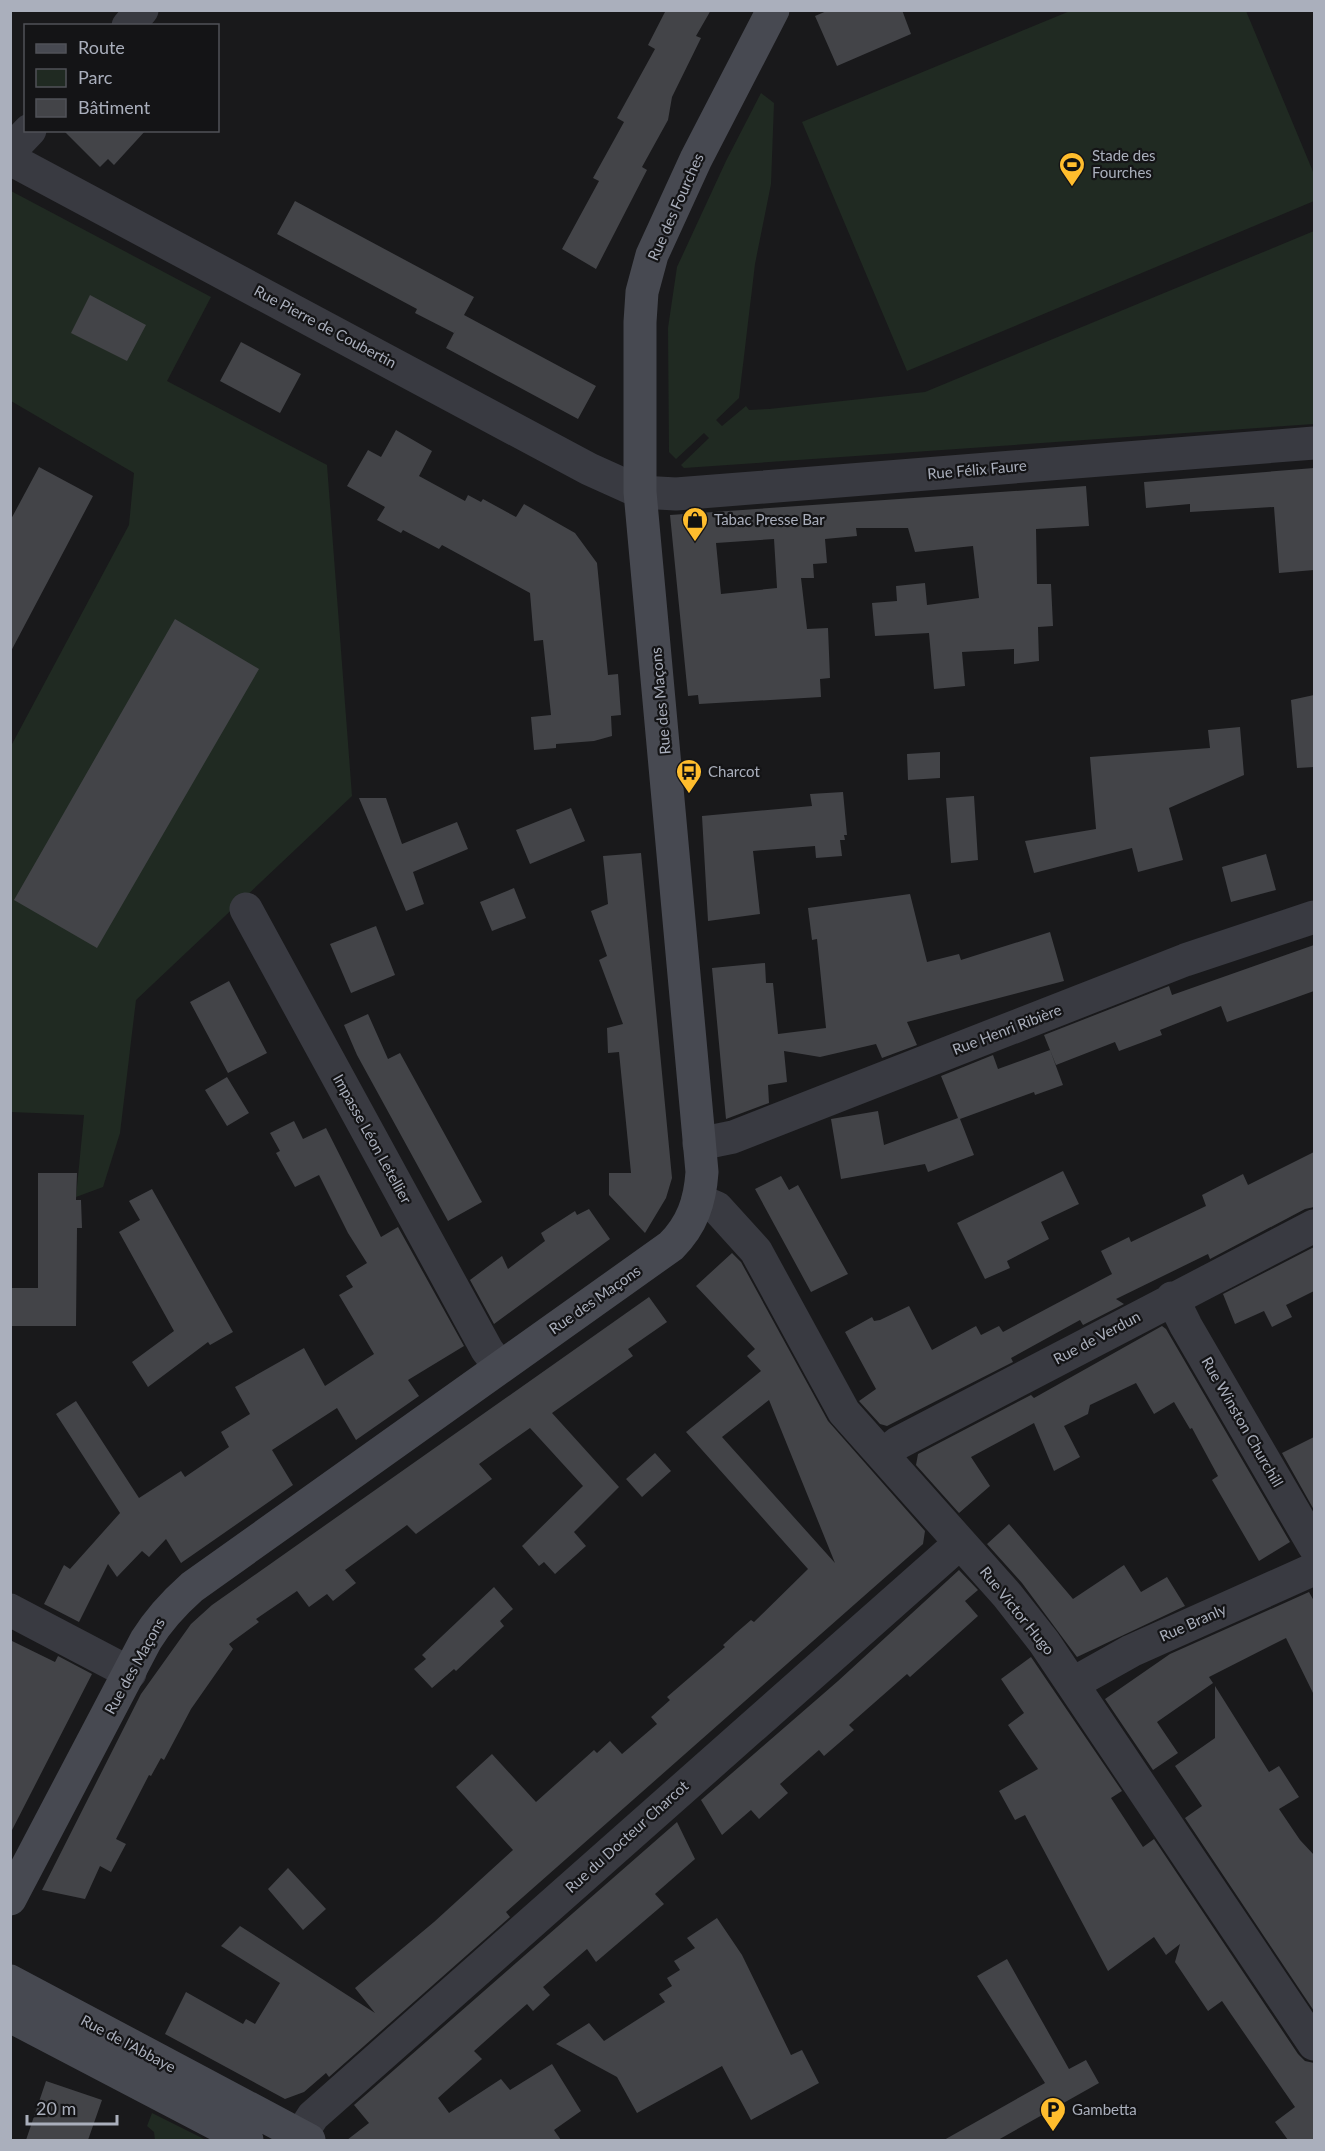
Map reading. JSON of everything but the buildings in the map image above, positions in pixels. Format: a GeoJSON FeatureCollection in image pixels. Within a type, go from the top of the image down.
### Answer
{"type":"FeatureCollection","features":[{"type":"Feature","properties":{"kind":"main road","name":"Rue des Fourches"},"geometry":{"type":"LineString","coordinates":[[640,492],[640,322],[642,292],[652,255],[696,159],[773,10]]}},
{"type":"Feature","properties":{"kind":"main road","name":"Rue des Maçons"},"geometry":{"type":"LineString","coordinates":[[10,1899],[155,1625],[192,1587],[671,1245],[692,1220],[699,1200],[702,1172],[664,729],[640,492]]}},
{"type":"Feature","properties":{"kind":"main road","name":"Rue de l'Abbaye"},"geometry":{"type":"LineString","coordinates":[[10,1981],[305,2138]]}},
{"type":"Feature","properties":{"kind":"main road","name":"Rue de l'Abbaye"},"geometry":{"type":"LineString","coordinates":[[10,2016],[247,2140]]}},
{"type":"Feature","properties":{"kind":"street"},"geometry":{"type":"LineString","coordinates":[[130,24],[142,10]]}},
{"type":"Feature","properties":{"kind":"street"},"geometry":{"type":"LineString","coordinates":[[10,152],[28,132]]}},
{"type":"Feature","properties":{"kind":"street","name":"Rue Pierre de Coubertin"},"geometry":{"type":"LineString","coordinates":[[10,159],[589,469],[640,492]]}},
{"type":"Feature","properties":{"kind":"street","name":"Rue Félix Faure"},"geometry":{"type":"LineString","coordinates":[[640,492],[694,493],[1314,443]]}},
{"type":"Feature","properties":{"kind":"street","name":"Impasse Léon Letellier"},"geometry":{"type":"LineString","coordinates":[[246,909],[487,1350],[500,1367]]}},
{"type":"Feature","properties":{"kind":"street","name":"Rue Henri Ribière"},"geometry":{"type":"LineString","coordinates":[[699,1144],[733,1137],[1185,960],[1314,917]]}},
{"type":"Feature","properties":{"kind":"street","name":"Rue Victor Hugo"},"geometry":{"type":"LineString","coordinates":[[699,1200],[717,1208],[756,1251],[844,1412],[1007,1596],[1074,1683],[1314,2044]]}},
{"type":"Feature","properties":{"kind":"street","name":"Rue de Verdun"},"geometry":{"type":"LineString","coordinates":[[883,1455],[898,1443],[1172,1298],[1314,1226]]}},
{"type":"Feature","properties":{"kind":"street","name":"Rue Winston Churchill"},"geometry":{"type":"LineString","coordinates":[[1172,1298],[1314,1546]]}},
{"type":"Feature","properties":{"kind":"street","name":"Rue du Docteur Charcot"},"geometry":{"type":"LineString","coordinates":[[305,2138],[313,2116],[960,1543]]}},
{"type":"Feature","properties":{"kind":"street","name":"Rue Branly"},"geometry":{"type":"LineString","coordinates":[[1074,1683],[1131,1651],[1314,1569]]}},
{"type":"Feature","properties":{"kind":"street"},"geometry":{"type":"LineString","coordinates":[[10,1610],[130,1673]]}},
{"type":"Feature","properties":{"kind":"green space","name":"Stade des Fourches"},"geometry":{"type":"Polygon","coordinates":[[[1070,11],[1246,11],[1314,174],[1314,201],[907,371],[802,122],[1070,11]]]}},
{"type":"Feature","properties":{"kind":"green space"},"geometry":{"type":"Polygon","coordinates":[[[761,93],[774,103],[771,184],[755,264],[739,398],[716,420],[722,426],[746,406],[749,410],[769,409],[925,392],[1314,231],[1314,424],[684,468],[681,465],[709,438],[704,433],[676,459],[669,452],[668,328],[677,267],[726,161],[761,93]]]}},
{"type":"Feature","properties":{"kind":"green space"},"geometry":{"type":"Polygon","coordinates":[[[11,191],[211,297],[167,381],[327,465],[352,796],[136,1000],[120,1133],[103,1187],[76,1197],[84,1115],[11,1112],[11,746],[129,525],[134,473],[11,401],[11,191]]]}},
{"type":"Feature","properties":{"kind":"green space"},"geometry":{"type":"Polygon","coordinates":[[[152,2113],[206,2140],[155,2140],[154,2132],[147,2126],[152,2113]]]}},
{"type":"Feature","properties":{"kind":"place","name":"Stade des Fourches"},"geometry":{"type":"Point","coordinates":[1072,188]}},
{"type":"Feature","properties":{"kind":"place","name":"Tabac Presse Bar"},"geometry":{"type":"Point","coordinates":[695,543]}},
{"type":"Feature","properties":{"kind":"place","name":"Charcot"},"geometry":{"type":"Point","coordinates":[689,795]}},
{"type":"Feature","properties":{"kind":"place","name":"Gambetta"},"geometry":{"type":"Point","coordinates":[1053,2133]}}]}
